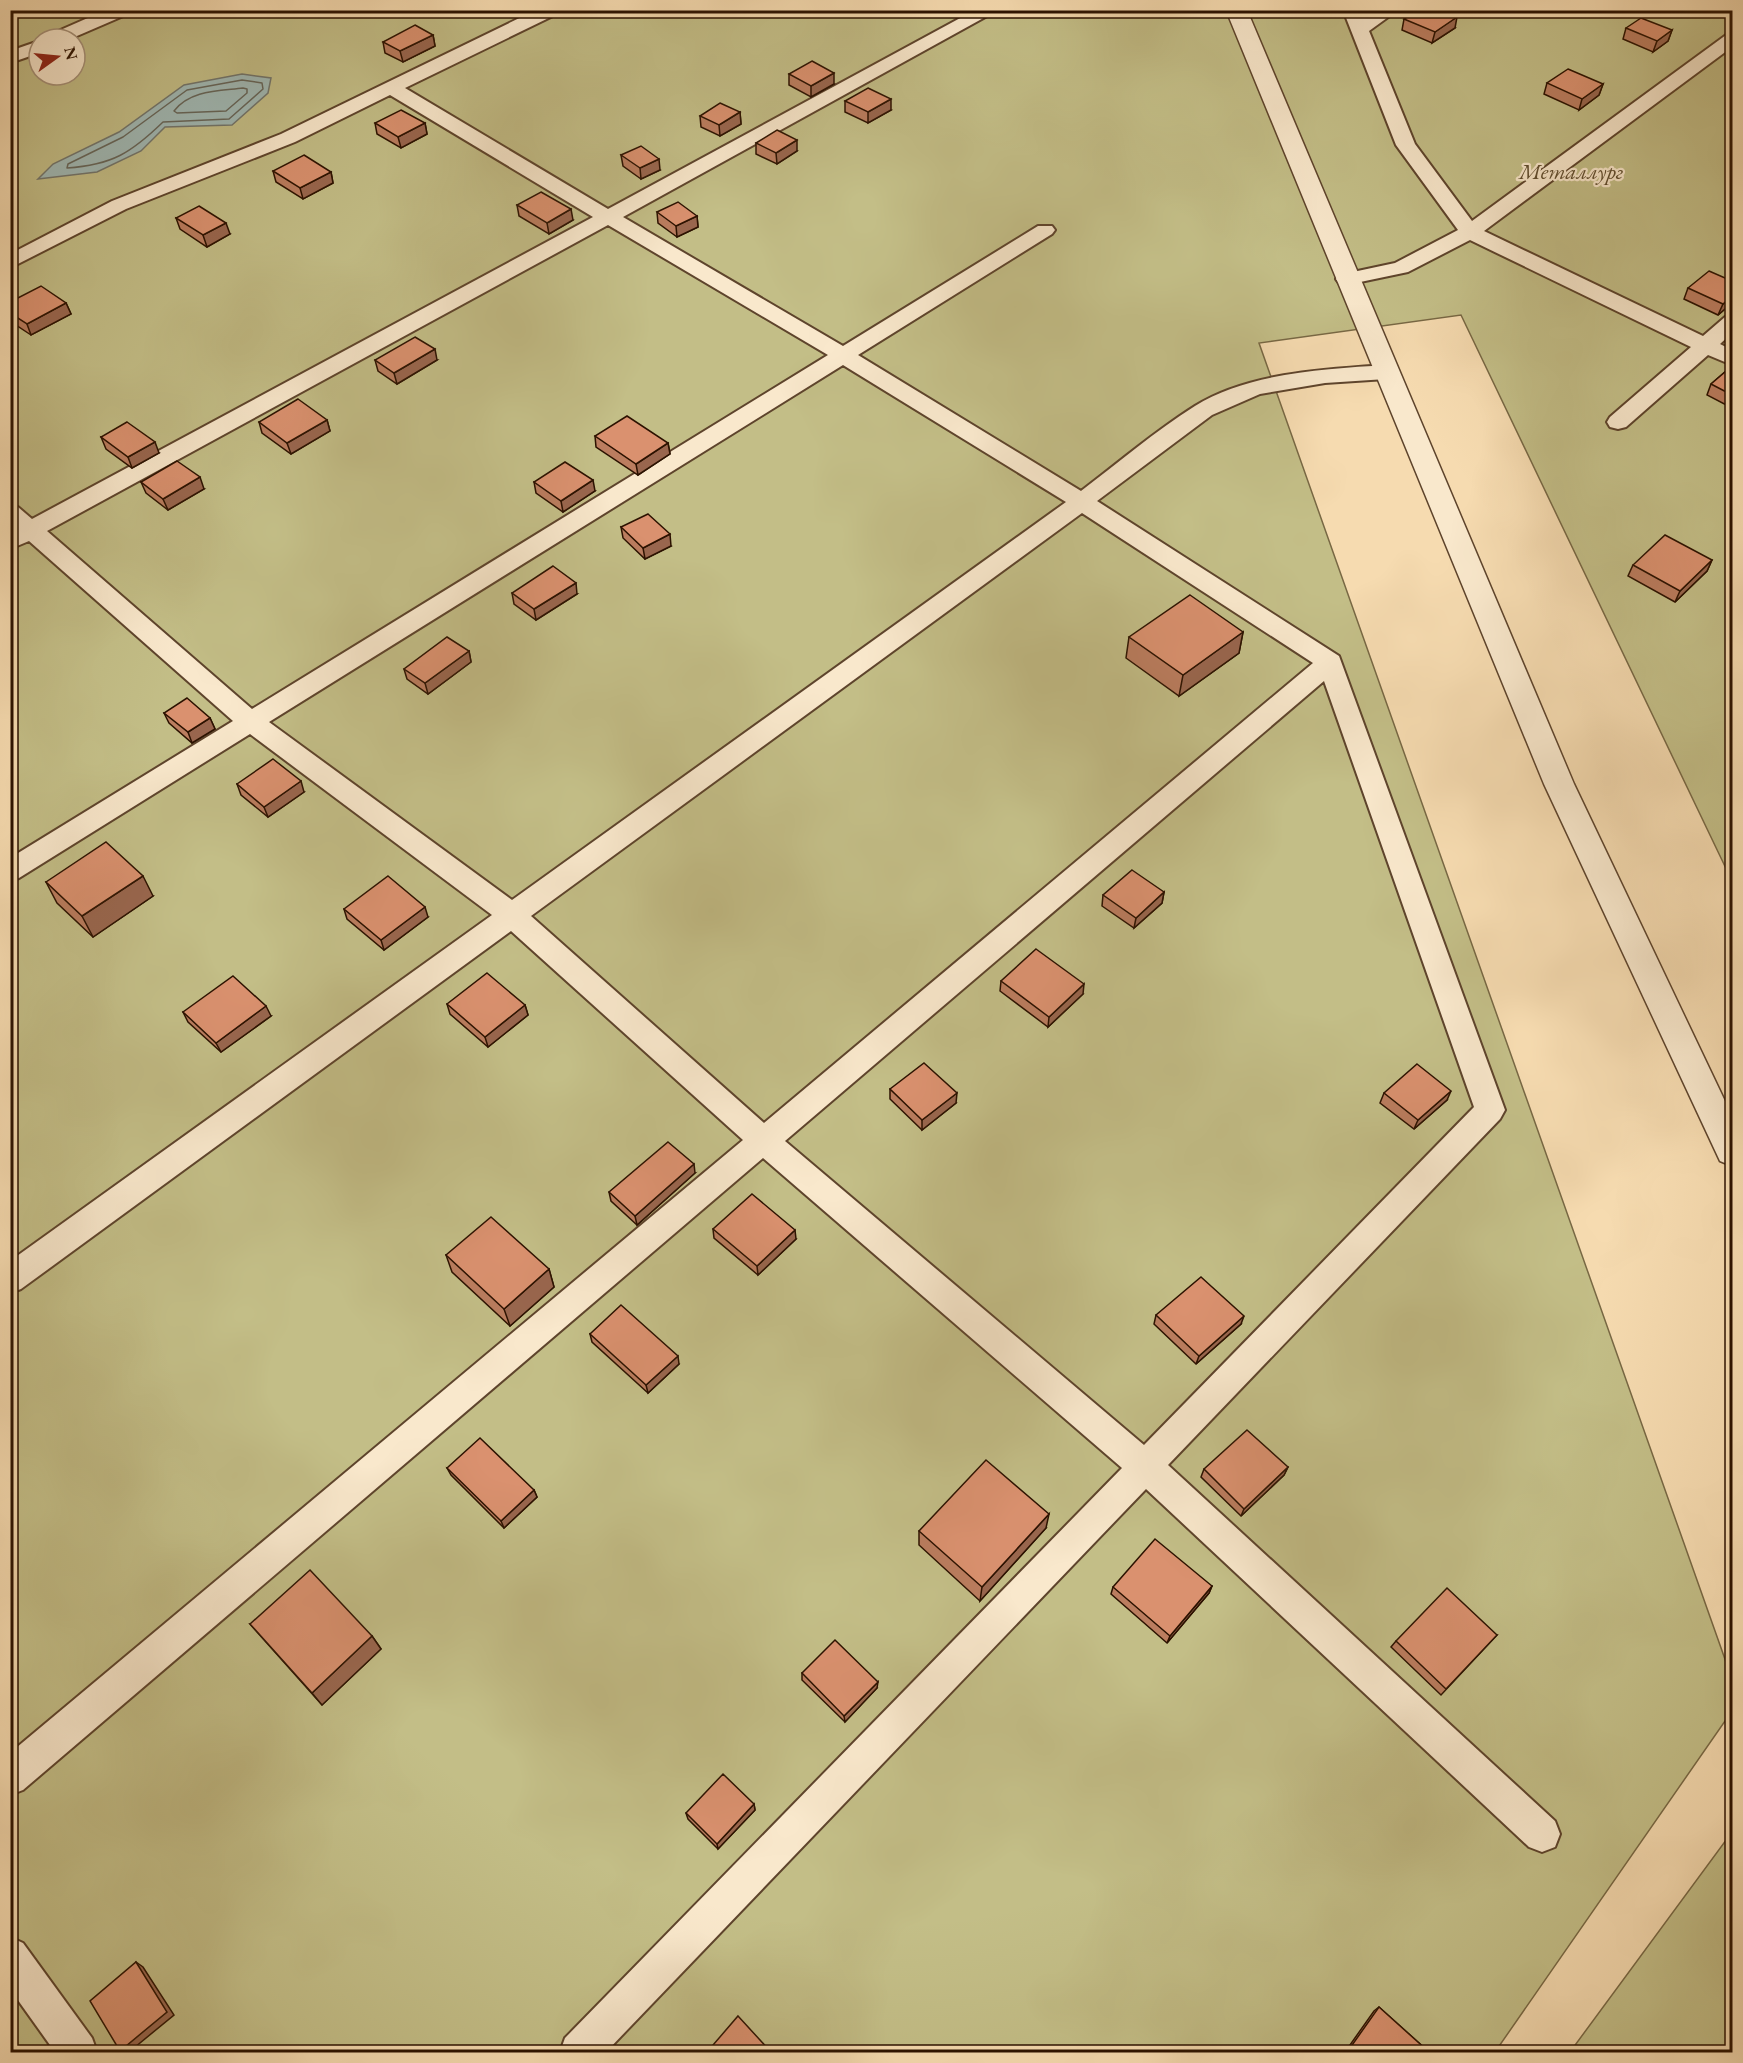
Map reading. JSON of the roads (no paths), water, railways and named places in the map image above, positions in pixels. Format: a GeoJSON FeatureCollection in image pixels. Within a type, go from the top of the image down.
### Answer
{"type":"FeatureCollection","features":[{"type":"Feature","properties":{"kind":"street"},"geometry":{"type":"LineString","coordinates":[[1236,10],[1558,784],[1732,1151]]}},
{"type":"Feature","properties":{"kind":"lane"},"geometry":{"type":"LineString","coordinates":[[83,27],[122,10]]}},
{"type":"Feature","properties":{"kind":"lane"},"geometry":{"type":"LineString","coordinates":[[10,262],[119,205],[288,138],[551,10]]}},
{"type":"Feature","properties":{"kind":"lane"},"geometry":{"type":"LineString","coordinates":[[20,535],[989,10]]}},
{"type":"Feature","properties":{"kind":"lane"},"geometry":{"type":"LineString","coordinates":[[1389,10],[1357,20],[1406,145],[1470,232],[1732,358]]}},
{"type":"Feature","properties":{"kind":"lane"},"geometry":{"type":"LineString","coordinates":[[1346,279],[1401,268],[1470,232],[1732,39]]}},
{"type":"Feature","properties":{"kind":"lane"},"geometry":{"type":"LineString","coordinates":[[10,58],[27,51]]}},
{"type":"Feature","properties":{"kind":"lane"},"geometry":{"type":"LineString","coordinates":[[392,88],[843,356],[1082,502],[1330,662],[1490,1110],[579,2052]]}},
{"type":"Feature","properties":{"kind":"lane"},"geometry":{"type":"LineString","coordinates":[[10,872],[1045,230]]}},
{"type":"Feature","properties":{"kind":"lane"},"geometry":{"type":"LineString","coordinates":[[1618,422],[1732,322]]}},
{"type":"Feature","properties":{"kind":"lane"},"geometry":{"type":"LineString","coordinates":[[10,1279],[1082,502],[1204,410],[1255,388],[1325,376],[1386,372]]}},
{"type":"Feature","properties":{"kind":"lane"},"geometry":{"type":"LineString","coordinates":[[10,512],[20,535],[251,722],[512,915],[764,1141],[1146,1467],[1542,1834]]}},
{"type":"Feature","properties":{"kind":"lane"},"geometry":{"type":"LineString","coordinates":[[10,1777],[1330,662]]}},
{"type":"Feature","properties":{"kind":"lane"},"geometry":{"type":"LineString","coordinates":[[10,1956],[78,2052]]}},
{"type":"Feature","properties":{"kind":"water"},"geometry":{"type":"Polygon","coordinates":[[[242,74],[271,78],[268,93],[232,125],[165,127],[141,151],[97,172],[38,179],[53,164],[119,132],[184,85],[242,74]]]}},
{"type":"Feature","properties":{"kind":"park label","name":"Металлург"},"geometry":{"type":"Point","coordinates":[1571,171]}}]}
